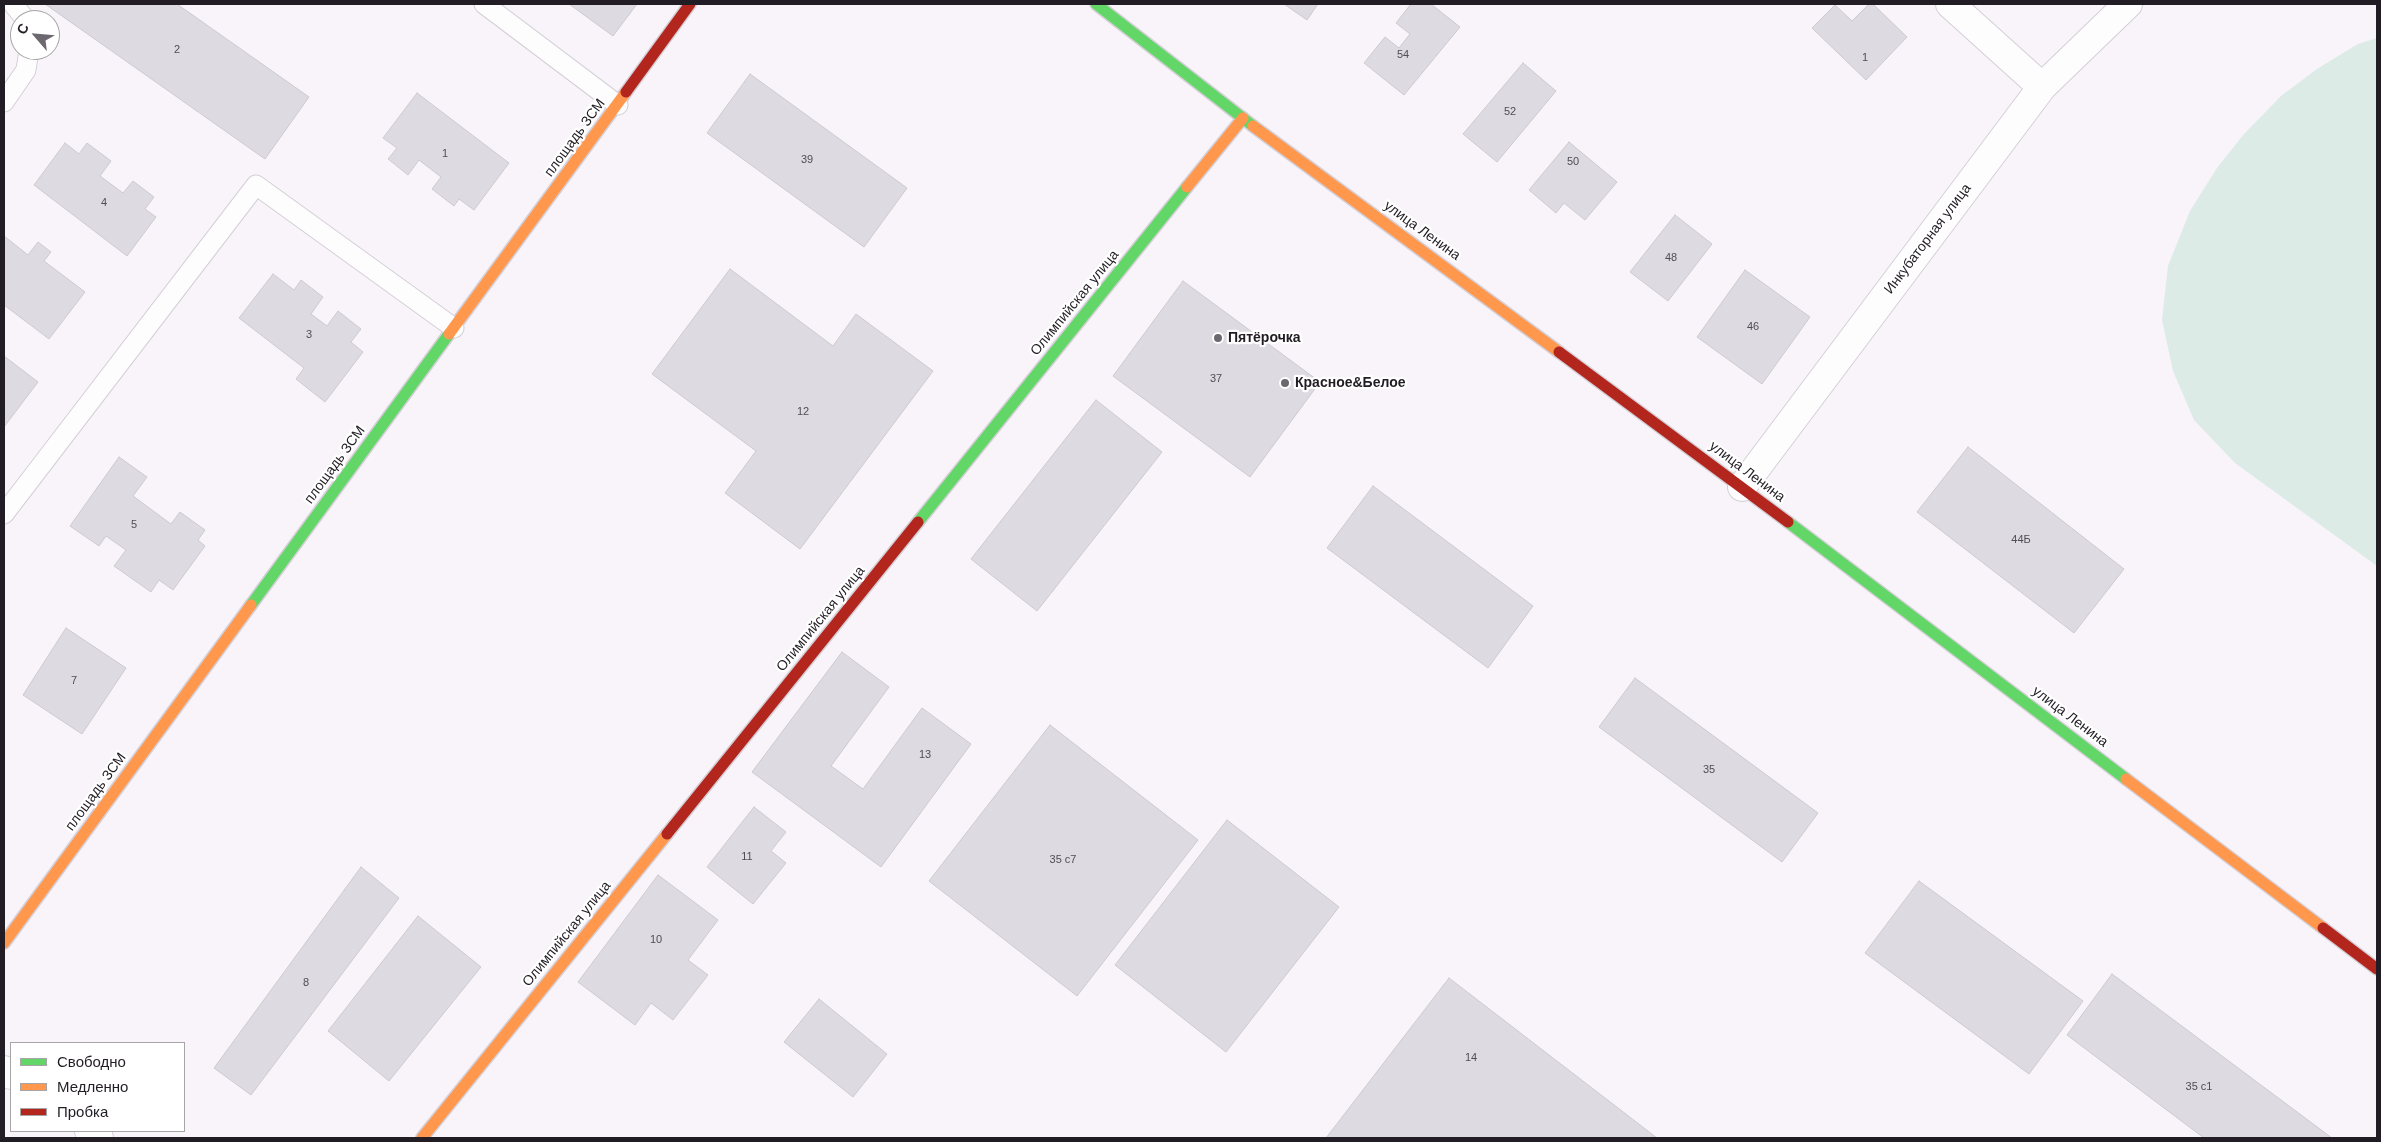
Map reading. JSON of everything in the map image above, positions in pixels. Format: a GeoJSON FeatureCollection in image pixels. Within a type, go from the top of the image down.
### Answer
{"type":"FeatureCollection","features":[{"type":"Feature","properties":{"kind":"street","name":"площадь ЗСМ"},"geometry":{"type":"LineString","coordinates":[[4,943],[690,4]]}},
{"type":"Feature","properties":{"kind":"street","name":"улица Ленина"},"geometry":{"type":"LineString","coordinates":[[1096,4],[1243,118],[1742,487],[2377,969]]}},
{"type":"Feature","properties":{"kind":"street"},"geometry":{"type":"LineString","coordinates":[[1950,4],[2042,87]]}},
{"type":"Feature","properties":{"kind":"street","name":"Инкубаторная улица"},"geometry":{"type":"LineString","coordinates":[[1742,487],[2042,87],[2128,4]]}},
{"type":"Feature","properties":{"kind":"street","name":"Олимпийская улица"},"geometry":{"type":"LineString","coordinates":[[422,1138],[1243,118]]}},
{"type":"Feature","properties":{"kind":"lane"},"geometry":{"type":"LineString","coordinates":[[484,4],[618,105]]}},
{"type":"Feature","properties":{"kind":"lane"},"geometry":{"type":"LineString","coordinates":[[4,102],[26,70],[28,60]]}},
{"type":"Feature","properties":{"kind":"lane"},"geometry":{"type":"LineString","coordinates":[[4,514],[256,185],[454,328]]}},
{"type":"Feature","properties":{"kind":"shaded area"},"geometry":{"type":"Polygon","coordinates":[[[2377,38],[2377,566],[2235,463],[2194,420],[2173,371],[2162,320],[2168,266],[2190,211],[2217,168],[2244,134],[2281,96],[2317,69],[2358,44],[2377,38]]]}},
{"type":"Feature","properties":{"kind":"building"},"geometry":{"type":"Polygon","coordinates":[[[45,4],[177,4],[309,97],[265,159],[60,15],[60,10],[54,10],[45,4]]]}},
{"type":"Feature","properties":{"kind":"building"},"geometry":{"type":"Polygon","coordinates":[[[569,4],[637,4],[613,36],[569,4]]]}},
{"type":"Feature","properties":{"kind":"building"},"geometry":{"type":"Polygon","coordinates":[[[1284,4],[1318,4],[1307,20],[1284,4]]]}},
{"type":"Feature","properties":{"kind":"building"},"geometry":{"type":"Polygon","coordinates":[[[1411,4],[1431,4],[1460,27],[1404,95],[1364,63],[1385,37],[1399,48],[1410,34],[1396,23],[1411,4]]]}},
{"type":"Feature","properties":{"kind":"building"},"geometry":{"type":"Polygon","coordinates":[[[1869,4],[1873,4],[1907,37],[1866,80],[1812,28],[1835,5],[1852,21],[1869,4]]]}},
{"type":"Feature","properties":{"kind":"building"},"geometry":{"type":"Polygon","coordinates":[[[1523,63],[1556,91],[1497,162],[1463,134],[1523,63]]]}},
{"type":"Feature","properties":{"kind":"building"},"geometry":{"type":"Polygon","coordinates":[[[750,74],[907,188],[864,247],[707,133],[750,74]]]}},
{"type":"Feature","properties":{"kind":"building"},"geometry":{"type":"Polygon","coordinates":[[[417,93],[509,163],[474,210],[459,199],[454,206],[432,189],[441,177],[419,160],[408,175],[388,159],[397,148],[383,138],[417,93]]]}},
{"type":"Feature","properties":{"kind":"building"},"geometry":{"type":"Polygon","coordinates":[[[1569,142],[1617,182],[1585,220],[1564,203],[1556,213],[1529,190],[1569,142]]]}},
{"type":"Feature","properties":{"kind":"building"},"geometry":{"type":"Polygon","coordinates":[[[65,143],[79,154],[87,143],[111,161],[100,176],[123,193],[133,181],[154,197],[145,209],[156,217],[127,256],[34,185],[65,143]]]}},
{"type":"Feature","properties":{"kind":"building"},"geometry":{"type":"Polygon","coordinates":[[[1675,215],[1712,244],[1668,301],[1630,272],[1675,215]]]}},
{"type":"Feature","properties":{"kind":"building"},"geometry":{"type":"Polygon","coordinates":[[[4,236],[28,255],[38,242],[51,252],[44,261],[85,292],[49,339],[4,305],[4,236]]]}},
{"type":"Feature","properties":{"kind":"building"},"geometry":{"type":"Polygon","coordinates":[[[730,269],[833,346],[856,314],[933,371],[800,549],[725,493],[756,451],[652,374],[730,269]]]}},
{"type":"Feature","properties":{"kind":"building"},"geometry":{"type":"Polygon","coordinates":[[[1745,270],[1810,317],[1762,384],[1697,337],[1745,270]]]}},
{"type":"Feature","properties":{"kind":"building"},"geometry":{"type":"Polygon","coordinates":[[[273,274],[294,290],[301,280],[323,297],[311,314],[327,326],[338,311],[361,329],[351,342],[363,352],[325,402],[296,379],[304,368],[239,318],[273,274]]]}},
{"type":"Feature","properties":{"kind":"building"},"geometry":{"type":"Polygon","coordinates":[[[1183,281],[1320,382],[1250,477],[1113,376],[1183,281]]]}},
{"type":"Feature","properties":{"kind":"building"},"geometry":{"type":"Polygon","coordinates":[[[4,356],[38,382],[4,427],[4,356]]]}},
{"type":"Feature","properties":{"kind":"building"},"geometry":{"type":"Polygon","coordinates":[[[1096,400],[1162,452],[1037,611],[971,559],[1096,400]]]}},
{"type":"Feature","properties":{"kind":"building"},"geometry":{"type":"Polygon","coordinates":[[[1968,447],[2124,569],[2074,633],[1917,512],[1968,447]]]}},
{"type":"Feature","properties":{"kind":"building"},"geometry":{"type":"Polygon","coordinates":[[[119,457],[147,477],[133,496],[171,524],[180,512],[205,530],[198,540],[205,546],[173,590],[159,580],[151,592],[114,566],[126,550],[106,536],[99,546],[70,526],[119,457]]]}},
{"type":"Feature","properties":{"kind":"building"},"geometry":{"type":"Polygon","coordinates":[[[1373,486],[1533,606],[1488,668],[1327,548],[1373,486]]]}},
{"type":"Feature","properties":{"kind":"building"},"geometry":{"type":"Polygon","coordinates":[[[66,628],[126,668],[82,734],[23,695],[66,628]]]}},
{"type":"Feature","properties":{"kind":"building"},"geometry":{"type":"Polygon","coordinates":[[[842,652],[889,687],[831,766],[863,789],[922,708],[971,744],[881,867],[752,772],[842,652]]]}},
{"type":"Feature","properties":{"kind":"building"},"geometry":{"type":"Polygon","coordinates":[[[1635,678],[1818,813],[1782,862],[1599,727],[1635,678]]]}},
{"type":"Feature","properties":{"kind":"building"},"geometry":{"type":"Polygon","coordinates":[[[1050,725],[1198,840],[1077,996],[929,881],[1050,725]]]}},
{"type":"Feature","properties":{"kind":"building"},"geometry":{"type":"Polygon","coordinates":[[[754,807],[786,832],[771,851],[786,863],[753,904],[707,867],[754,807]]]}},
{"type":"Feature","properties":{"kind":"building"},"geometry":{"type":"Polygon","coordinates":[[[1227,820],[1339,907],[1226,1052],[1115,965],[1227,820]]]}},
{"type":"Feature","properties":{"kind":"building"},"geometry":{"type":"Polygon","coordinates":[[[361,867],[399,898],[251,1095],[214,1068],[361,867]]]}},
{"type":"Feature","properties":{"kind":"building"},"geometry":{"type":"Polygon","coordinates":[[[658,875],[718,920],[688,960],[708,975],[673,1020],[651,1003],[635,1025],[578,982],[658,875]]]}},
{"type":"Feature","properties":{"kind":"building"},"geometry":{"type":"Polygon","coordinates":[[[1919,881],[2083,1001],[2029,1074],[1865,953],[1919,881]]]}},
{"type":"Feature","properties":{"kind":"building"},"geometry":{"type":"Polygon","coordinates":[[[418,916],[481,967],[389,1081],[328,1031],[418,916]]]}},
{"type":"Feature","properties":{"kind":"building"},"geometry":{"type":"Polygon","coordinates":[[[2112,974],[2332,1138],[2204,1138],[2067,1035],[2112,974]]]}},
{"type":"Feature","properties":{"kind":"building"},"geometry":{"type":"Polygon","coordinates":[[[1449,978],[1657,1138],[1326,1138],[1449,978]]]}},
{"type":"Feature","properties":{"kind":"building"},"geometry":{"type":"Polygon","coordinates":[[[819,999],[887,1054],[853,1097],[784,1042],[819,999]]]}},
{"type":"Feature","properties":{"kind":"traffic: fast"},"geometry":{"type":"LineString","coordinates":[[1096,4],[1253,126]]}},
{"type":"Feature","properties":{"kind":"traffic: fast"},"geometry":{"type":"LineString","coordinates":[[918,522],[1187,187]]}},
{"type":"Feature","properties":{"kind":"traffic: fast"},"geometry":{"type":"LineString","coordinates":[[251,605],[449,334]]}},
{"type":"Feature","properties":{"kind":"traffic: fast"},"geometry":{"type":"LineString","coordinates":[[1788,522],[2126,779]]}},
{"type":"Feature","properties":{"kind":"traffic: slow"},"geometry":{"type":"LineString","coordinates":[[449,334],[626,92]]}},
{"type":"Feature","properties":{"kind":"traffic: slow"},"geometry":{"type":"LineString","coordinates":[[1187,187],[1243,118]]}},
{"type":"Feature","properties":{"kind":"traffic: slow"},"geometry":{"type":"LineString","coordinates":[[1253,126],[1559,352]]}},
{"type":"Feature","properties":{"kind":"traffic: slow"},"geometry":{"type":"LineString","coordinates":[[4,943],[251,605]]}},
{"type":"Feature","properties":{"kind":"traffic: slow"},"geometry":{"type":"LineString","coordinates":[[2126,779],[2323,928]]}},
{"type":"Feature","properties":{"kind":"traffic: slow"},"geometry":{"type":"LineString","coordinates":[[422,1138],[667,834]]}},
{"type":"Feature","properties":{"kind":"traffic: jam"},"geometry":{"type":"LineString","coordinates":[[626,92],[690,4]]}},
{"type":"Feature","properties":{"kind":"traffic: jam"},"geometry":{"type":"LineString","coordinates":[[1559,352],[1788,522]]}},
{"type":"Feature","properties":{"kind":"traffic: jam"},"geometry":{"type":"LineString","coordinates":[[667,834],[918,522]]}},
{"type":"Feature","properties":{"kind":"traffic: jam"},"geometry":{"type":"LineString","coordinates":[[2323,928],[2377,969]]}},
{"type":"Feature","properties":{"kind":"place","name":"Пятёрочка"},"geometry":{"type":"Point","coordinates":[1218,338]}},
{"type":"Feature","properties":{"kind":"place","name":"Красное&Белое"},"geometry":{"type":"Point","coordinates":[1285,383]}}]}
